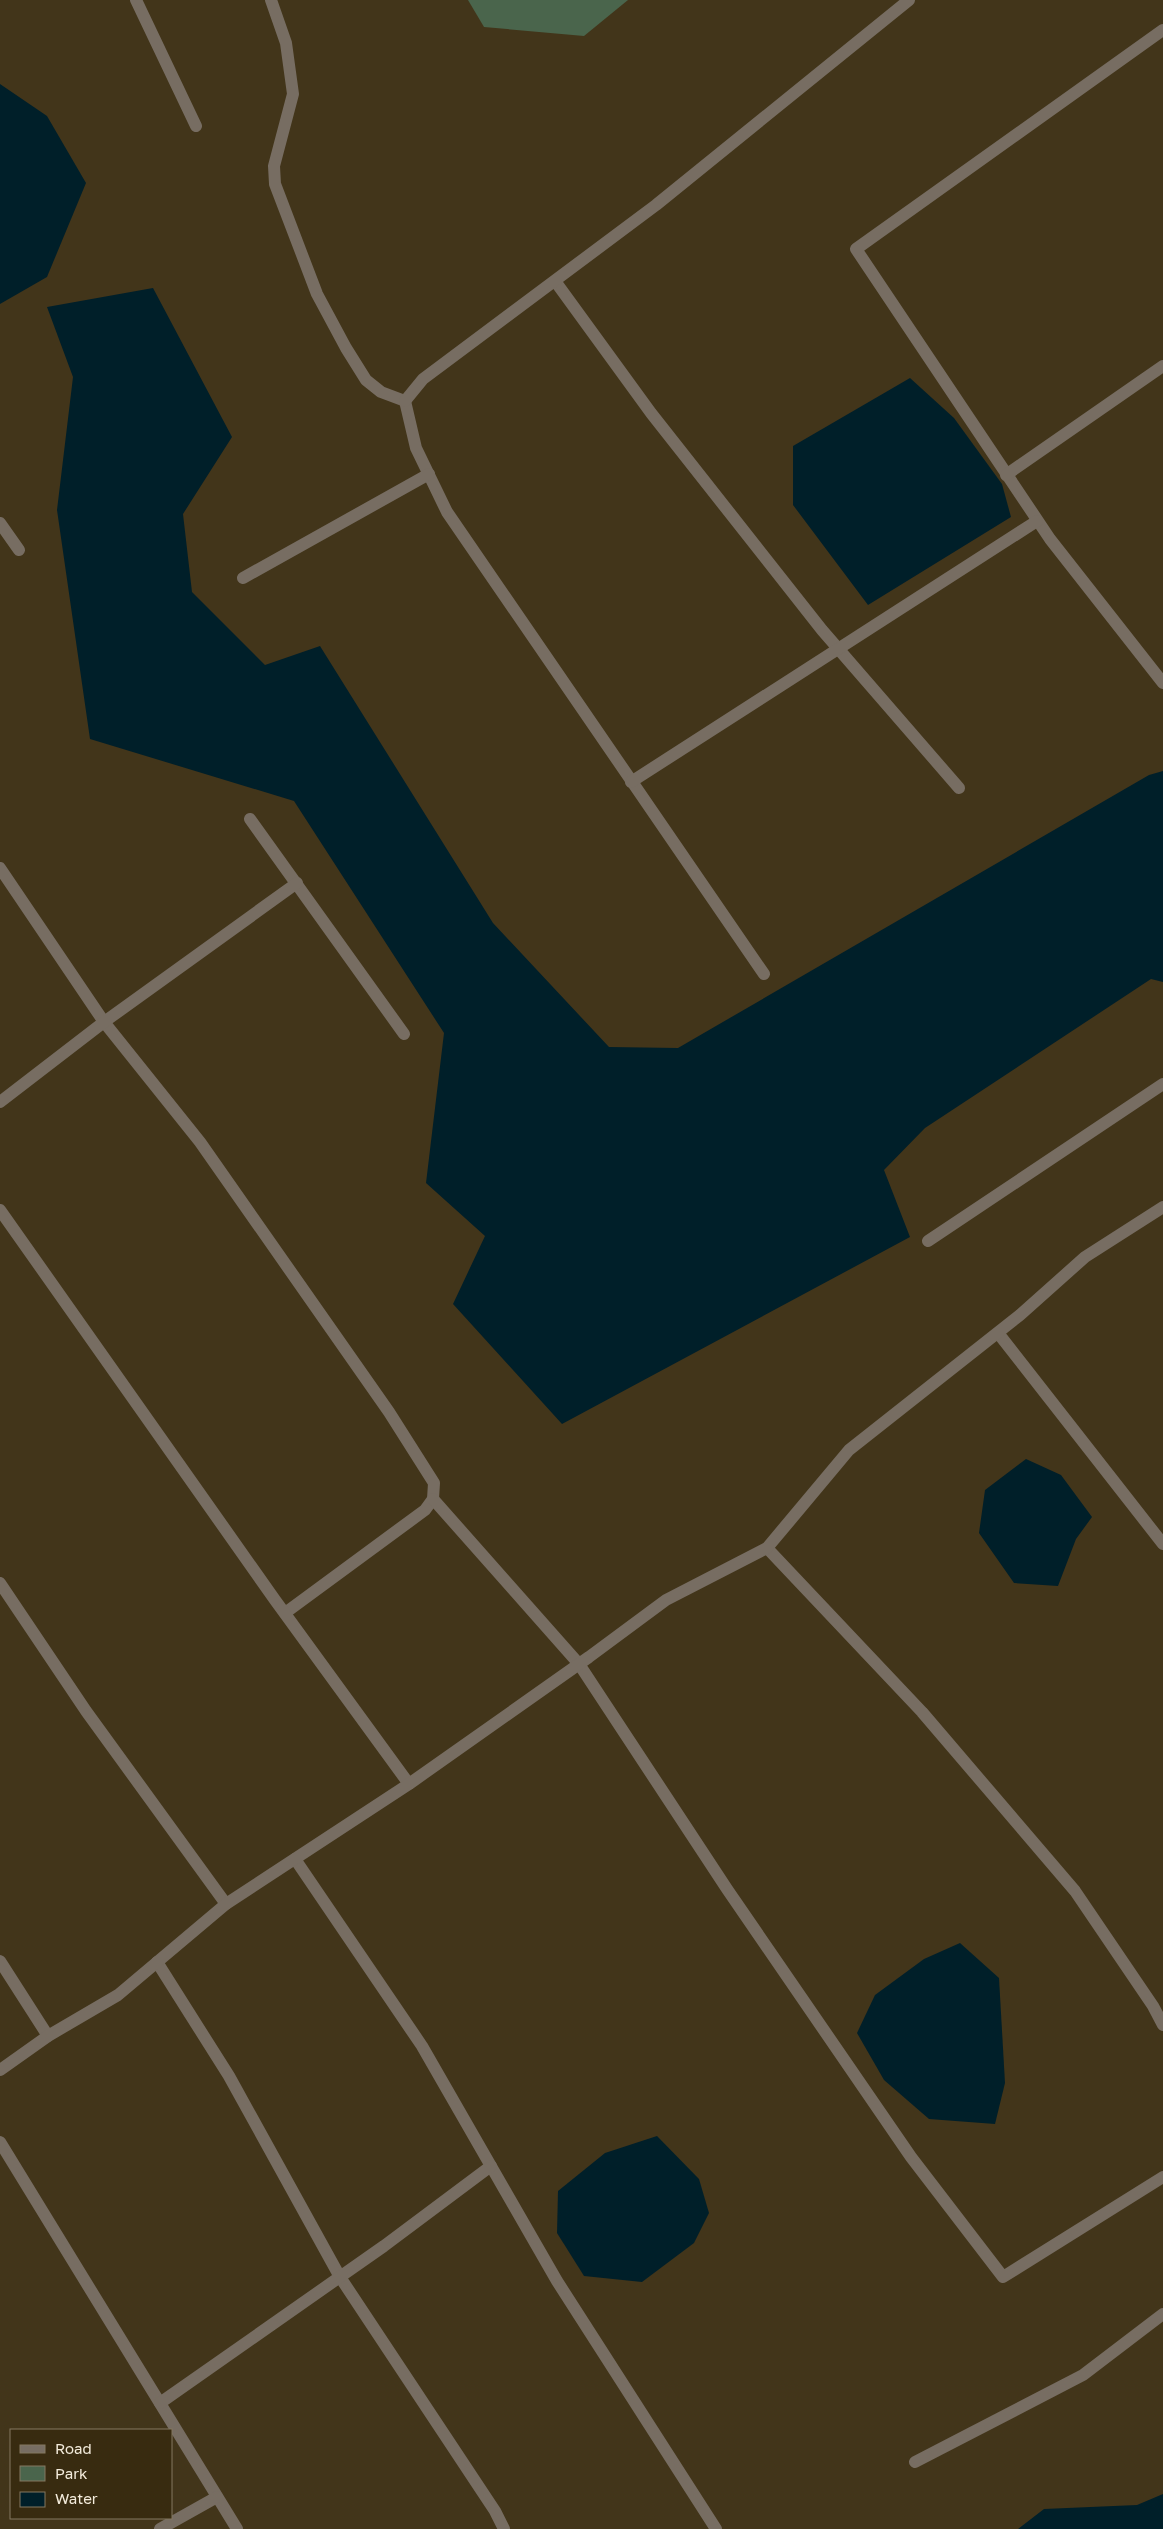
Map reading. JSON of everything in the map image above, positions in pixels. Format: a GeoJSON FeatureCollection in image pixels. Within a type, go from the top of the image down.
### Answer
{"type":"FeatureCollection","features":[{"type":"Feature","properties":{"kind":"street"},"geometry":{"type":"LineString","coordinates":[[136,0],[196,126]]}},
{"type":"Feature","properties":{"kind":"street"},"geometry":{"type":"LineString","coordinates":[[271,0],[286,43],[293,94],[274,166],[274,184],[317,294],[346,348],[366,380],[381,392],[405,401]]}},
{"type":"Feature","properties":{"kind":"street"},"geometry":{"type":"LineString","coordinates":[[405,401],[424,379],[656,205],[910,0]]}},
{"type":"Feature","properties":{"kind":"street"},"geometry":{"type":"LineString","coordinates":[[1163,30],[856,249],[1037,521],[1163,683]]}},
{"type":"Feature","properties":{"kind":"street"},"geometry":{"type":"LineString","coordinates":[[555,281],[651,412],[839,650],[959,788]]}},
{"type":"Feature","properties":{"kind":"street"},"geometry":{"type":"LineString","coordinates":[[1006,475],[1163,366]]}},
{"type":"Feature","properties":{"kind":"street"},"geometry":{"type":"LineString","coordinates":[[405,401],[416,448],[447,512],[764,974]]}},
{"type":"Feature","properties":{"kind":"street"},"geometry":{"type":"LineString","coordinates":[[243,578],[429,474]]}},
{"type":"Feature","properties":{"kind":"street"},"geometry":{"type":"LineString","coordinates":[[631,782],[1037,521]]}},
{"type":"Feature","properties":{"kind":"street"},"geometry":{"type":"LineString","coordinates":[[0,523],[18,550]]}},
{"type":"Feature","properties":{"kind":"street"},"geometry":{"type":"LineString","coordinates":[[250,819],[404,1034]]}},
{"type":"Feature","properties":{"kind":"street"},"geometry":{"type":"LineString","coordinates":[[0,868],[104,1022],[200,1142],[389,1412],[434,1483],[433,1499],[425,1510],[285,1613]]}},
{"type":"Feature","properties":{"kind":"street"},"geometry":{"type":"LineString","coordinates":[[0,1102],[104,1022],[297,883]]}},
{"type":"Feature","properties":{"kind":"street"},"geometry":{"type":"LineString","coordinates":[[928,1241],[1163,1084]]}},
{"type":"Feature","properties":{"kind":"street"},"geometry":{"type":"LineString","coordinates":[[0,2070],[48,2036],[118,1995],[226,1904],[409,1784],[580,1664],[666,1600],[767,1548],[849,1450],[998,1333],[1085,1257],[1163,1208]]}},
{"type":"Feature","properties":{"kind":"street"},"geometry":{"type":"LineString","coordinates":[[0,1210],[285,1613],[409,1784]]}},
{"type":"Feature","properties":{"kind":"street"},"geometry":{"type":"LineString","coordinates":[[998,1333],[1163,1544]]}},
{"type":"Feature","properties":{"kind":"street"},"geometry":{"type":"LineString","coordinates":[[433,1499],[580,1664],[727,1889],[905,2149],[1004,2277],[1163,2177]]}},
{"type":"Feature","properties":{"kind":"street"},"geometry":{"type":"LineString","coordinates":[[767,1548],[922,1712],[1075,1891],[1153,2006],[1163,2024]]}},
{"type":"Feature","properties":{"kind":"street"},"geometry":{"type":"LineString","coordinates":[[0,1584],[86,1712],[226,1904]]}},
{"type":"Feature","properties":{"kind":"street"},"geometry":{"type":"LineString","coordinates":[[295,1859],[422,2046],[557,2281],[716,2529]]}},
{"type":"Feature","properties":{"kind":"street"},"geometry":{"type":"LineString","coordinates":[[0,1961],[48,2036]]}},
{"type":"Feature","properties":{"kind":"street"},"geometry":{"type":"LineString","coordinates":[[157,1962],[229,2076],[340,2277],[496,2511],[504,2529]]}},
{"type":"Feature","properties":{"kind":"street"},"geometry":{"type":"LineString","coordinates":[[0,2142],[237,2529]]}},
{"type":"Feature","properties":{"kind":"street"},"geometry":{"type":"LineString","coordinates":[[160,2403],[340,2277],[491,2166]]}},
{"type":"Feature","properties":{"kind":"street"},"geometry":{"type":"LineString","coordinates":[[915,2462],[1083,2375],[1163,2314]]}},
{"type":"Feature","properties":{"kind":"street"},"geometry":{"type":"LineString","coordinates":[[160,2529],[217,2497]]}},
{"type":"Feature","properties":{"kind":"green space"},"geometry":{"type":"Polygon","coordinates":[[[468,0],[628,0],[584,36],[484,27],[468,0]]]}},
{"type":"Feature","properties":{"kind":"water"},"geometry":{"type":"Polygon","coordinates":[[[0,84],[47,116],[86,183],[47,277],[0,304],[0,84]]]}},
{"type":"Feature","properties":{"kind":"water"},"geometry":{"type":"Polygon","coordinates":[[[153,288],[232,437],[183,514],[192,592],[265,665],[320,646],[493,923],[609,1047],[678,1048],[1149,775],[1163,771],[1163,982],[1151,979],[925,1128],[884,1170],[910,1237],[562,1424],[453,1304],[485,1236],[426,1183],[444,1033],[294,801],[90,739],[57,510],[73,377],[47,307],[153,288]]]}},
{"type":"Feature","properties":{"kind":"water"},"geometry":{"type":"Polygon","coordinates":[[[910,378],[954,418],[1002,484],[1011,517],[868,605],[793,505],[793,446],[910,378]]]}},
{"type":"Feature","properties":{"kind":"water"},"geometry":{"type":"Polygon","coordinates":[[[1026,1459],[1061,1475],[1092,1517],[1076,1539],[1058,1586],[1014,1583],[979,1533],[985,1490],[1026,1459]]]}},
{"type":"Feature","properties":{"kind":"water"},"geometry":{"type":"Polygon","coordinates":[[[960,1943],[999,1978],[1005,2083],[995,2124],[929,2119],[884,2080],[857,2033],[875,1995],[924,1959],[960,1943]]]}},
{"type":"Feature","properties":{"kind":"water"},"geometry":{"type":"Polygon","coordinates":[[[657,2136],[699,2179],[709,2213],[694,2243],[642,2282],[584,2276],[557,2233],[558,2191],[605,2153],[657,2136]]]}},
{"type":"Feature","properties":{"kind":"water"},"geometry":{"type":"Polygon","coordinates":[[[1163,2494],[1163,2529],[1018,2529],[1044,2509],[1137,2505],[1163,2494]]]}}]}
